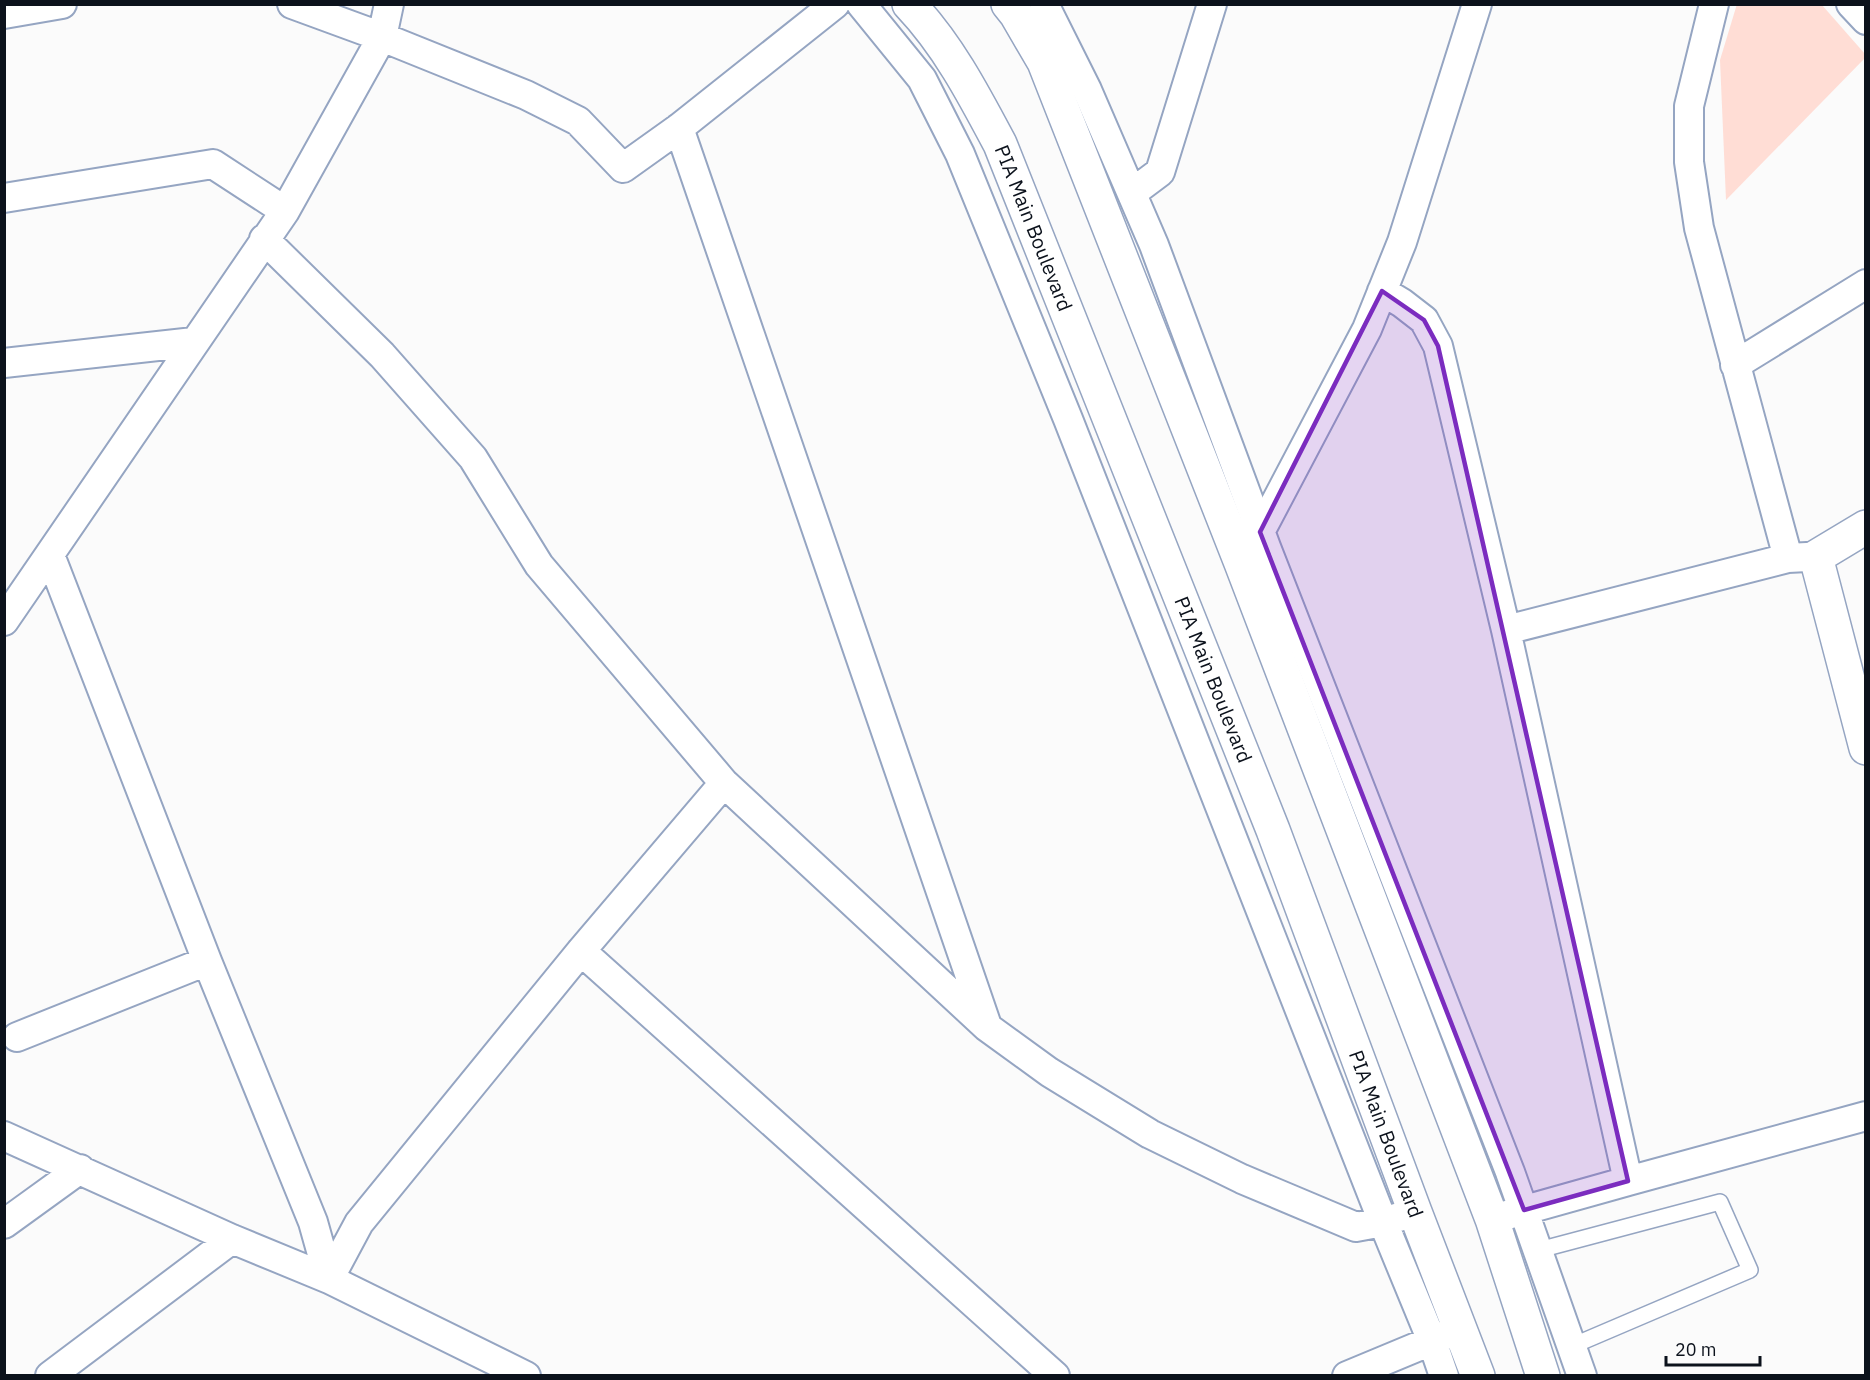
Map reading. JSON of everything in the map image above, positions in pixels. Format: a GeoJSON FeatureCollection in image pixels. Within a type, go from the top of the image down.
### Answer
{"type":"FeatureCollection","features":[{"type":"Feature","properties":{"kind":"main road","name":"PIA Main Boulevard"},"geometry":{"type":"LineString","coordinates":[[909,4],[925,21],[966,80],[1000,144],[1273,830],[1415,1212],[1447,1334],[1478,1376]]}},
{"type":"Feature","properties":{"kind":"main road"},"geometry":{"type":"LineString","coordinates":[[1008,4],[1044,62],[1245,574],[1492,1219],[1543,1376]]}},
{"type":"Feature","properties":{"kind":"main road"},"geometry":{"type":"LineString","coordinates":[[1866,527],[1802,558],[1866,748]]}},
{"type":"Feature","properties":{"kind":"street"},"geometry":{"type":"LineString","coordinates":[[4,14],[62,4]]}},
{"type":"Feature","properties":{"kind":"street"},"geometry":{"type":"LineString","coordinates":[[292,4],[382,37],[526,95],[578,121],[623,168],[679,128],[835,4]]}},
{"type":"Feature","properties":{"kind":"street"},"geometry":{"type":"LineString","coordinates":[[4,621],[285,211],[382,37],[388,4]]}},
{"type":"Feature","properties":{"kind":"street"},"geometry":{"type":"LineString","coordinates":[[861,4],[922,79],[960,154],[1068,419],[1383,1222],[1447,1334],[1444,1376]]}},
{"type":"Feature","properties":{"kind":"street"},"geometry":{"type":"LineString","coordinates":[[1044,4],[1087,90],[1154,244],[1260,532],[1524,1210],[1582,1376]]}},
{"type":"Feature","properties":{"kind":"street"},"geometry":{"type":"LineString","coordinates":[[1132,193],[1160,172],[1212,4]]}},
{"type":"Feature","properties":{"kind":"street"},"geometry":{"type":"LineString","coordinates":[[1260,532],[1367,329],[1402,242],[1477,4]]}},
{"type":"Feature","properties":{"kind":"street"},"geometry":{"type":"LineString","coordinates":[[1506,630],[1802,558],[1735,365],[1699,228],[1689,162],[1689,106],[1714,4]]}},
{"type":"Feature","properties":{"kind":"street"},"geometry":{"type":"LineString","coordinates":[[1851,4],[1866,20]]}},
{"type":"Feature","properties":{"kind":"street"},"geometry":{"type":"LineString","coordinates":[[679,128],[987,1027]]}},
{"type":"Feature","properties":{"kind":"street"},"geometry":{"type":"LineString","coordinates":[[4,198],[213,164],[285,211]]}},
{"type":"Feature","properties":{"kind":"street"},"geometry":{"type":"LineString","coordinates":[[264,239],[381,356],[473,458],[539,565],[724,783],[987,1027],[1049,1072],[1150,1134],[1232,1174],[1356,1227],[1383,1222],[1415,1212]]}},
{"type":"Feature","properties":{"kind":"street"},"geometry":{"type":"LineString","coordinates":[[1735,365],[1866,284]]}},
{"type":"Feature","properties":{"kind":"street"},"geometry":{"type":"LineString","coordinates":[[1382,291],[1424,320],[1438,346],[1506,630],[1628,1181]]}},
{"type":"Feature","properties":{"kind":"street"},"geometry":{"type":"LineString","coordinates":[[4,363],[194,342]]}},
{"type":"Feature","properties":{"kind":"street"},"geometry":{"type":"LineString","coordinates":[[50,555],[207,961],[313,1222],[329,1279]]}},
{"type":"Feature","properties":{"kind":"street"},"geometry":{"type":"LineString","coordinates":[[329,1279],[359,1224],[581,951],[724,783]]}},
{"type":"Feature","properties":{"kind":"street"},"geometry":{"type":"LineString","coordinates":[[581,951],[1055,1376]]}},
{"type":"Feature","properties":{"kind":"street"},"geometry":{"type":"LineString","coordinates":[[17,1037],[207,961]]}},
{"type":"Feature","properties":{"kind":"street"},"geometry":{"type":"LineString","coordinates":[[1492,1219],[1866,1116]]}},
{"type":"Feature","properties":{"kind":"street"},"geometry":{"type":"LineString","coordinates":[[4,1136],[232,1239],[329,1279],[526,1376]]}},
{"type":"Feature","properties":{"kind":"street"},"geometry":{"type":"LineString","coordinates":[[4,1224],[80,1169]]}},
{"type":"Feature","properties":{"kind":"street"},"geometry":{"type":"LineString","coordinates":[[50,1376],[232,1239]]}},
{"type":"Feature","properties":{"kind":"street"},"geometry":{"type":"LineString","coordinates":[[1347,1376],[1447,1334]]}},
{"type":"Feature","properties":{"kind":"lane"},"geometry":{"type":"LineString","coordinates":[[1539,1250],[1720,1202],[1750,1270],[1572,1346]]}},
{"type":"Feature","properties":{"kind":"highlighted area"},"geometry":{"type":"Polygon","coordinates":[[[1382,291],[1424,320],[1438,346],[1628,1181],[1524,1210],[1260,532],[1382,291]]]}},
{"type":"Feature","properties":{"kind":"shaded area"},"geometry":{"type":"Polygon","coordinates":[[[1737,4],[1822,5],[1865,54],[1865,58],[1726,200],[1720,60],[1737,4]]]}}]}
